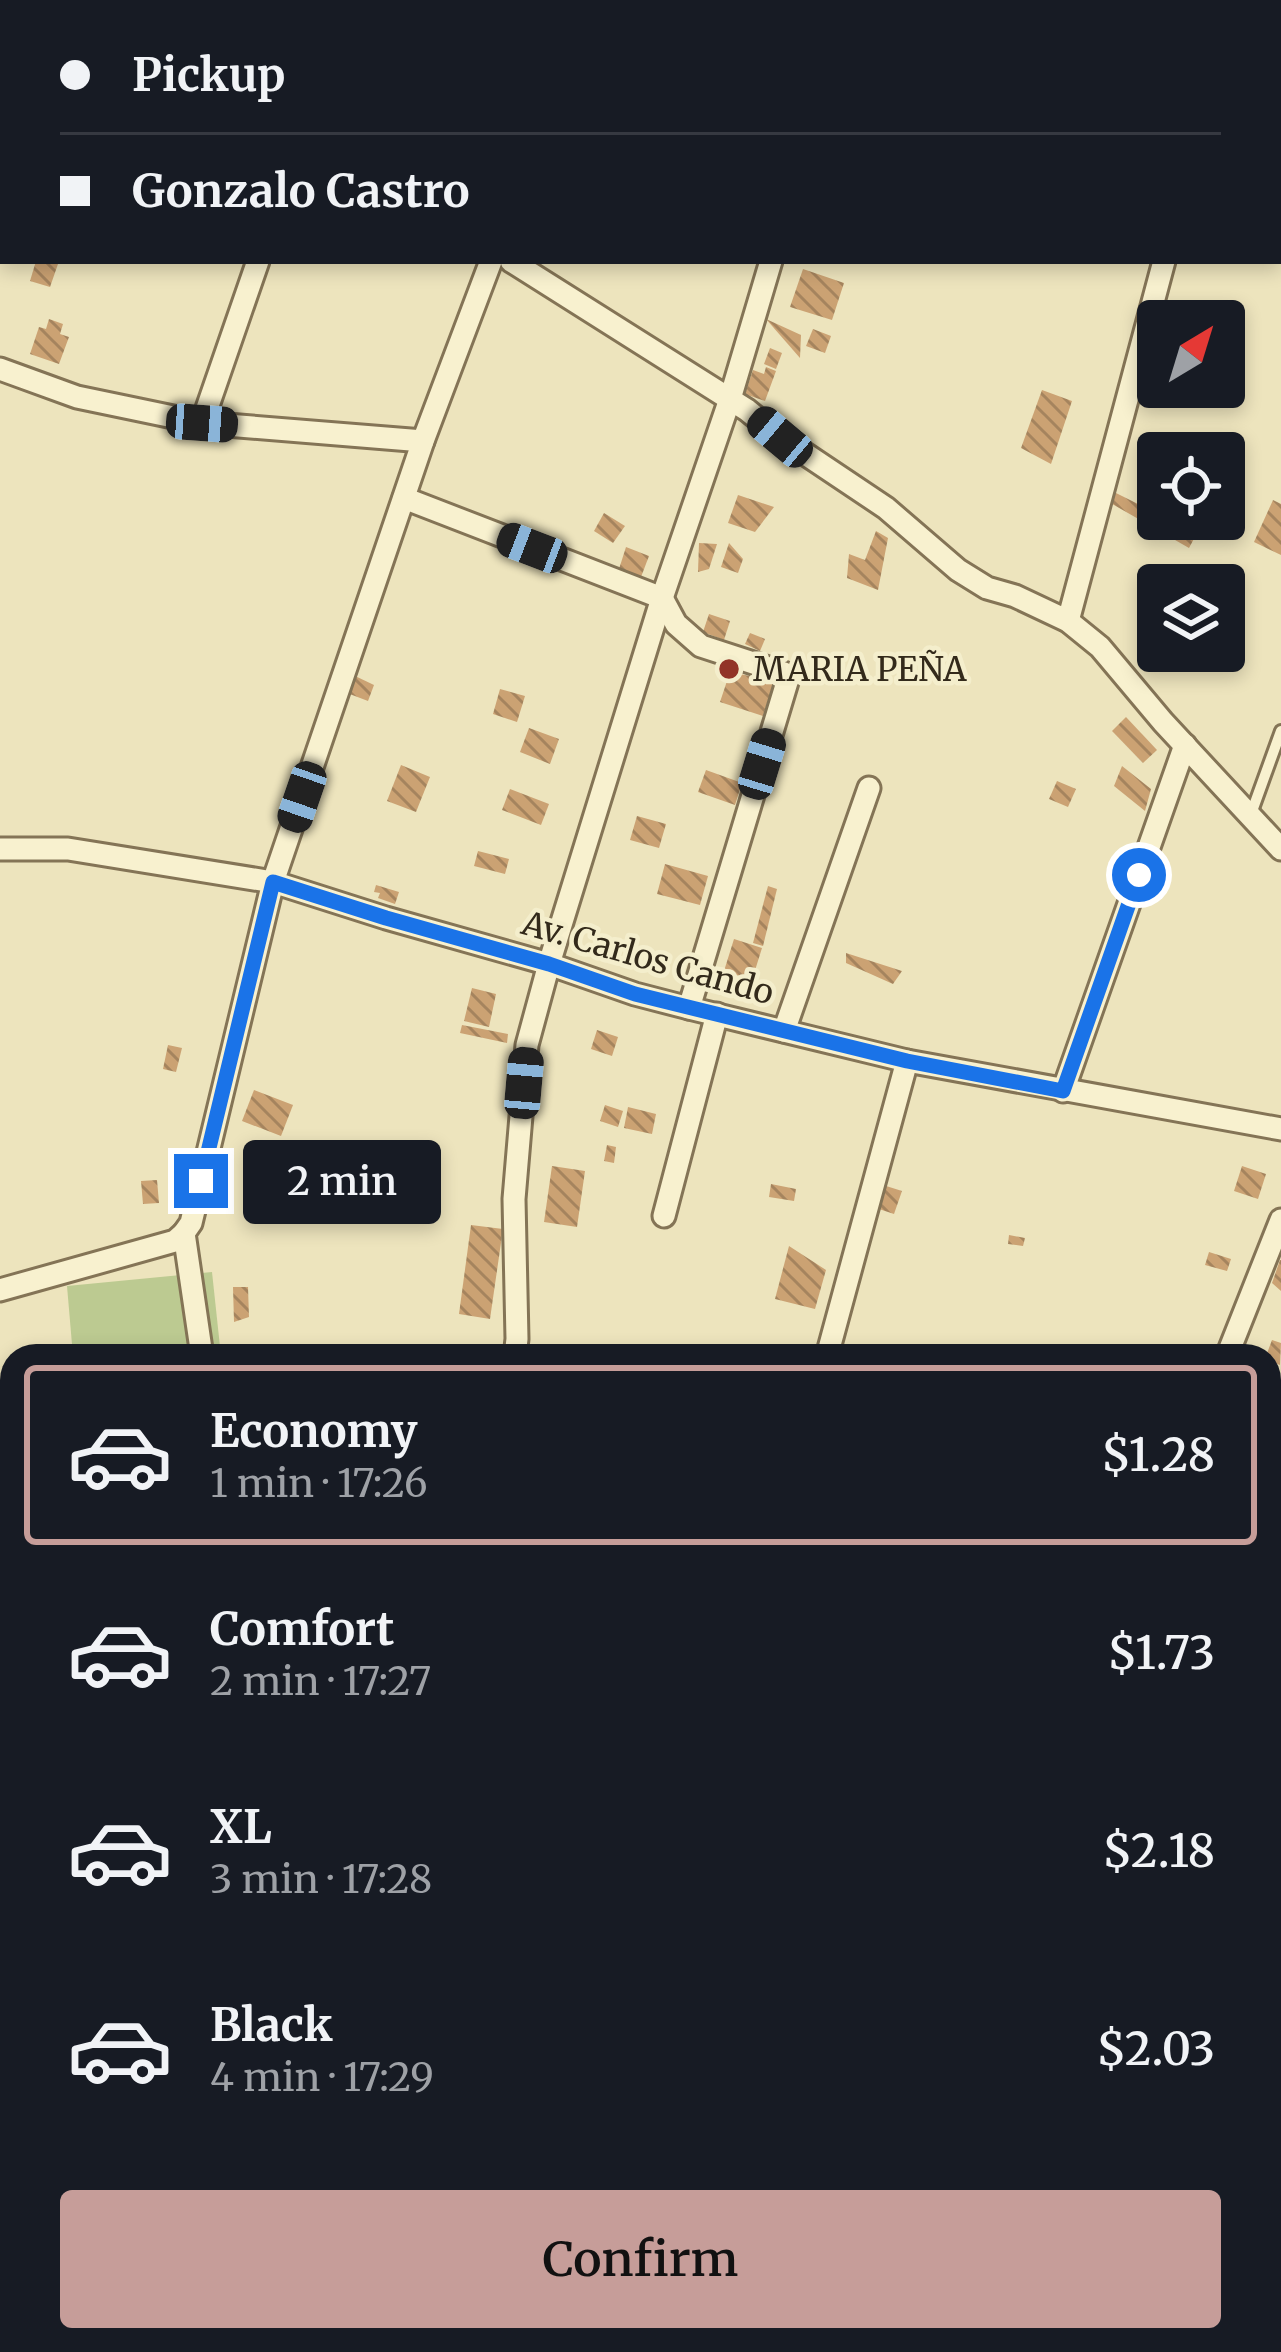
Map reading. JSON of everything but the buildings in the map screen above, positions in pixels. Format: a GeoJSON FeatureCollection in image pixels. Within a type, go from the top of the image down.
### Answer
{"type":"FeatureCollection","features":[{"type":"Feature","properties":{"kind":"street"},"geometry":{"type":"LineString","coordinates":[[0,1290],[176,1241],[191,1223],[273,882],[423,441],[490,264]]}},
{"type":"Feature","properties":{"kind":"street"},"geometry":{"type":"LineString","coordinates":[[517,264],[730,399],[886,508],[958,570],[987,588],[1068,620],[1100,647],[1162,722],[1281,849]]}},
{"type":"Feature","properties":{"kind":"street"},"geometry":{"type":"LineString","coordinates":[[516,1344],[514,1199],[527,1045],[662,598],[770,264]]}},
{"type":"Feature","properties":{"kind":"street"},"geometry":{"type":"LineString","coordinates":[[1068,620],[1163,264]]}},
{"type":"Feature","properties":{"kind":"street"},"geometry":{"type":"LineString","coordinates":[[202,423],[256,266]]}},
{"type":"Feature","properties":{"kind":"street"},"geometry":{"type":"LineString","coordinates":[[0,369],[77,397],[202,423],[423,441]]}},
{"type":"Feature","properties":{"kind":"street"},"geometry":{"type":"LineString","coordinates":[[404,498],[662,598],[676,624],[701,646],[784,673],[787,682],[689,1008]]}},
{"type":"Feature","properties":{"kind":"street"},"geometry":{"type":"LineString","coordinates":[[1063,1091],[1185,745]]}},
{"type":"Feature","properties":{"kind":"street"},"geometry":{"type":"LineString","coordinates":[[784,1031],[869,788]]}},
{"type":"Feature","properties":{"kind":"street","name":"Av. Carlos Cando"},"geometry":{"type":"LineString","coordinates":[[0,849],[68,849],[273,882],[689,1008],[907,1061],[1281,1129]]}},
{"type":"Feature","properties":{"kind":"street"},"geometry":{"type":"LineString","coordinates":[[664,1216],[717,1014]]}},
{"type":"Feature","properties":{"kind":"street"},"geometry":{"type":"LineString","coordinates":[[830,1344],[907,1061]]}},
{"type":"Feature","properties":{"kind":"street"},"geometry":{"type":"LineString","coordinates":[[1232,1344],[1281,1220]]}},
{"type":"Feature","properties":{"kind":"street"},"geometry":{"type":"LineString","coordinates":[[184,1233],[200,1344]]}},
{"type":"Feature","properties":{"kind":"lane"},"geometry":{"type":"LineString","coordinates":[[1251,814],[1281,730]]}},
{"type":"Feature","properties":{"kind":"green space"},"geometry":{"type":"Polygon","coordinates":[[[212,1272],[220,1344],[72,1344],[67,1286],[212,1272]]]}},
{"type":"Feature","properties":{"kind":"place","name":"MARIA PEÑA"},"geometry":{"type":"Point","coordinates":[729,669]}},
{"type":"Feature","properties":{"kind":"route"},"geometry":{"type":"LineString","coordinates":[[201,1181],[273,882],[635,994],[907,1061],[1063,1091],[1139,875]]}}]}
